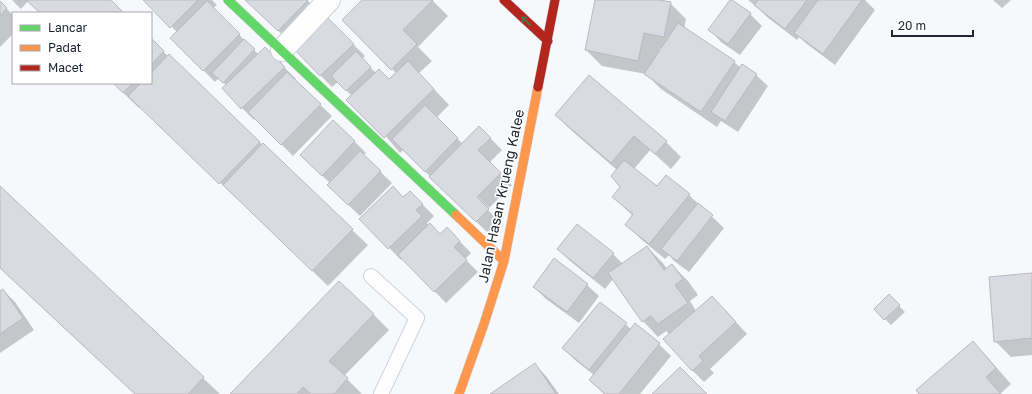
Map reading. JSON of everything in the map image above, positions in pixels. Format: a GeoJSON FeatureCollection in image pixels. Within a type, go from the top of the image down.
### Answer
{"type":"FeatureCollection","features":[{"type":"Feature","properties":{"kind":"street"},"geometry":{"type":"LineString","coordinates":[[228,0],[504,262]]}},
{"type":"Feature","properties":{"kind":"street"},"geometry":{"type":"LineString","coordinates":[[282,50],[329,0]]}},
{"type":"Feature","properties":{"kind":"street"},"geometry":{"type":"LineString","coordinates":[[504,0],[548,41]]}},
{"type":"Feature","properties":{"kind":"street","name":"Jalan Hasan Krueng Kalee"},"geometry":{"type":"LineString","coordinates":[[459,394],[504,262],[555,0]]}},
{"type":"Feature","properties":{"kind":"lane"},"geometry":{"type":"LineString","coordinates":[[371,276],[417,318],[381,394]]}},
{"type":"Feature","properties":{"kind":"building"},"geometry":{"type":"Polygon","coordinates":[[[26,0],[111,0],[123,12],[39,12],[26,0]]]}},
{"type":"Feature","properties":{"kind":"building"},"geometry":{"type":"Polygon","coordinates":[[[143,0],[198,0],[170,28],[143,0]]]}},
{"type":"Feature","properties":{"kind":"building"},"geometry":{"type":"Polygon","coordinates":[[[245,0],[308,0],[278,31],[245,0]]]}},
{"type":"Feature","properties":{"kind":"building"},"geometry":{"type":"Polygon","coordinates":[[[362,0],[433,0],[403,30],[417,44],[391,70],[342,20],[362,0]]]}},
{"type":"Feature","properties":{"kind":"building"},"geometry":{"type":"Polygon","coordinates":[[[595,0],[659,0],[671,2],[664,37],[644,33],[638,61],[585,50],[595,0]]]}},
{"type":"Feature","properties":{"kind":"building"},"geometry":{"type":"Polygon","coordinates":[[[730,0],[751,13],[728,44],[708,30],[730,0]]]}},
{"type":"Feature","properties":{"kind":"building"},"geometry":{"type":"Polygon","coordinates":[[[758,0],[807,0],[785,29],[754,5],[758,0]]]}},
{"type":"Feature","properties":{"kind":"building"},"geometry":{"type":"Polygon","coordinates":[[[818,0],[862,0],[823,54],[794,33],[818,0]]]}},
{"type":"Feature","properties":{"kind":"building"},"geometry":{"type":"Polygon","coordinates":[[[0,1],[7,8],[0,16],[0,1]]]}},
{"type":"Feature","properties":{"kind":"building"},"geometry":{"type":"Polygon","coordinates":[[[207,1],[240,34],[203,71],[170,38],[207,1]]]}},
{"type":"Feature","properties":{"kind":"building"},"geometry":{"type":"Polygon","coordinates":[[[328,18],[354,44],[320,76],[295,50],[328,18]]]}},
{"type":"Feature","properties":{"kind":"building"},"geometry":{"type":"Polygon","coordinates":[[[678,23],[735,61],[701,112],[644,74],[678,23]]]}},
{"type":"Feature","properties":{"kind":"building"},"geometry":{"type":"Polygon","coordinates":[[[152,39],[164,51],[152,64],[152,39]]]}},
{"type":"Feature","properties":{"kind":"building"},"geometry":{"type":"Polygon","coordinates":[[[244,39],[255,49],[223,83],[212,73],[244,39]]]}},
{"type":"Feature","properties":{"kind":"building"},"geometry":{"type":"Polygon","coordinates":[[[265,47],[285,67],[241,109],[222,88],[265,47]]]}},
{"type":"Feature","properties":{"kind":"building"},"geometry":{"type":"Polygon","coordinates":[[[356,51],[371,67],[346,91],[331,76],[356,51]]]}},
{"type":"Feature","properties":{"kind":"building"},"geometry":{"type":"Polygon","coordinates":[[[169,54],[260,142],[219,184],[128,96],[140,84],[152,84],[152,72],[169,54]]]}},
{"type":"Feature","properties":{"kind":"building"},"geometry":{"type":"Polygon","coordinates":[[[408,61],[434,89],[384,138],[346,100],[379,69],[389,79],[408,61]]]}},
{"type":"Feature","properties":{"kind":"building"},"geometry":{"type":"Polygon","coordinates":[[[742,64],[757,74],[725,121],[711,112],[742,64]]]}},
{"type":"Feature","properties":{"kind":"building"},"geometry":{"type":"Polygon","coordinates":[[[287,72],[321,104],[281,145],[248,112],[287,72]]]}},
{"type":"Feature","properties":{"kind":"building"},"geometry":{"type":"Polygon","coordinates":[[[589,75],[667,141],[655,154],[634,136],[611,163],[555,115],[589,75]]]}},
{"type":"Feature","properties":{"kind":"building"},"geometry":{"type":"Polygon","coordinates":[[[114,84],[132,84],[123,93],[114,84]]]}},
{"type":"Feature","properties":{"kind":"building"},"geometry":{"type":"Polygon","coordinates":[[[425,105],[458,138],[425,172],[392,139],[425,105]]]}},
{"type":"Feature","properties":{"kind":"building"},"geometry":{"type":"Polygon","coordinates":[[[333,120],[355,141],[322,176],[300,155],[333,120]]]}},
{"type":"Feature","properties":{"kind":"building"},"geometry":{"type":"Polygon","coordinates":[[[479,126],[491,138],[478,150],[501,173],[477,197],[489,209],[476,222],[429,177],[479,126]]]}},
{"type":"Feature","properties":{"kind":"building"},"geometry":{"type":"Polygon","coordinates":[[[263,143],[353,229],[312,271],[223,185],[263,143]]]}},
{"type":"Feature","properties":{"kind":"building"},"geometry":{"type":"Polygon","coordinates":[[[360,151],[381,171],[348,205],[327,185],[360,151]]]}},
{"type":"Feature","properties":{"kind":"building"},"geometry":{"type":"Polygon","coordinates":[[[624,160],[657,186],[666,175],[690,194],[649,244],[625,225],[633,214],[612,197],[620,187],[611,176],[624,160]]]}},
{"type":"Feature","properties":{"kind":"building"},"geometry":{"type":"Polygon","coordinates":[[[0,186],[204,377],[188,394],[135,394],[0,268],[0,186]]]}},
{"type":"Feature","properties":{"kind":"building"},"geometry":{"type":"Polygon","coordinates":[[[393,186],[403,197],[410,191],[423,204],[416,210],[422,216],[388,249],[359,219],[393,186]]]}},
{"type":"Feature","properties":{"kind":"building"},"geometry":{"type":"Polygon","coordinates":[[[698,203],[713,215],[677,261],[661,249],[698,203]]]}},
{"type":"Feature","properties":{"kind":"building"},"geometry":{"type":"Polygon","coordinates":[[[430,223],[440,234],[447,227],[460,241],[454,247],[467,260],[434,292],[398,255],[430,223]]]}},
{"type":"Feature","properties":{"kind":"building"},"geometry":{"type":"Polygon","coordinates":[[[577,224],[614,253],[593,278],[557,249],[577,224]]]}},
{"type":"Feature","properties":{"kind":"building"},"geometry":{"type":"Polygon","coordinates":[[[647,246],[664,270],[672,264],[683,279],[675,285],[688,303],[658,324],[651,316],[642,322],[608,273],[647,246]]]}},
{"type":"Feature","properties":{"kind":"building"},"geometry":{"type":"Polygon","coordinates":[[[554,258],[588,284],[567,312],[533,287],[554,258]]]}},
{"type":"Feature","properties":{"kind":"building"},"geometry":{"type":"Polygon","coordinates":[[[1032,273],[1032,338],[994,342],[989,277],[1032,273]]]}},
{"type":"Feature","properties":{"kind":"building"},"geometry":{"type":"Polygon","coordinates":[[[339,281],[374,314],[329,361],[348,378],[334,394],[311,394],[303,387],[297,394],[230,394],[339,281]]]}},
{"type":"Feature","properties":{"kind":"building"},"geometry":{"type":"Polygon","coordinates":[[[3,289],[23,318],[0,334],[0,291],[3,289]]]}},
{"type":"Feature","properties":{"kind":"building"},"geometry":{"type":"Polygon","coordinates":[[[889,294],[900,305],[884,320],[874,309],[889,294]]]}},
{"type":"Feature","properties":{"kind":"building"},"geometry":{"type":"Polygon","coordinates":[[[712,296],[736,322],[699,356],[703,361],[692,371],[663,339],[712,296]]]}},
{"type":"Feature","properties":{"kind":"building"},"geometry":{"type":"Polygon","coordinates":[[[600,302],[627,323],[589,370],[562,348],[600,302]]]}},
{"type":"Feature","properties":{"kind":"building"},"geometry":{"type":"Polygon","coordinates":[[[635,323],[660,343],[619,394],[605,394],[589,380],[635,323]]]}},
{"type":"Feature","properties":{"kind":"building"},"geometry":{"type":"Polygon","coordinates":[[[973,341],[996,368],[986,377],[1000,393],[999,394],[919,394],[916,390],[973,341]]]}},
{"type":"Feature","properties":{"kind":"building"},"geometry":{"type":"Polygon","coordinates":[[[535,363],[556,394],[490,394],[535,363]]]}},
{"type":"Feature","properties":{"kind":"building"},"geometry":{"type":"Polygon","coordinates":[[[680,367],[707,394],[652,394],[680,367]]]}},
{"type":"Feature","properties":{"kind":"traffic: fast"},"geometry":{"type":"LineString","coordinates":[[228,0],[456,215]]}},
{"type":"Feature","properties":{"kind":"traffic: slow"},"geometry":{"type":"LineString","coordinates":[[459,394],[484,324],[504,261],[538,87]]}},
{"type":"Feature","properties":{"kind":"traffic: slow"},"geometry":{"type":"LineString","coordinates":[[456,215],[504,261]]}},
{"type":"Feature","properties":{"kind":"traffic: jam"},"geometry":{"type":"LineString","coordinates":[[504,0],[548,41]]}},
{"type":"Feature","properties":{"kind":"traffic: jam"},"geometry":{"type":"LineString","coordinates":[[538,87],[555,0]]}}]}
